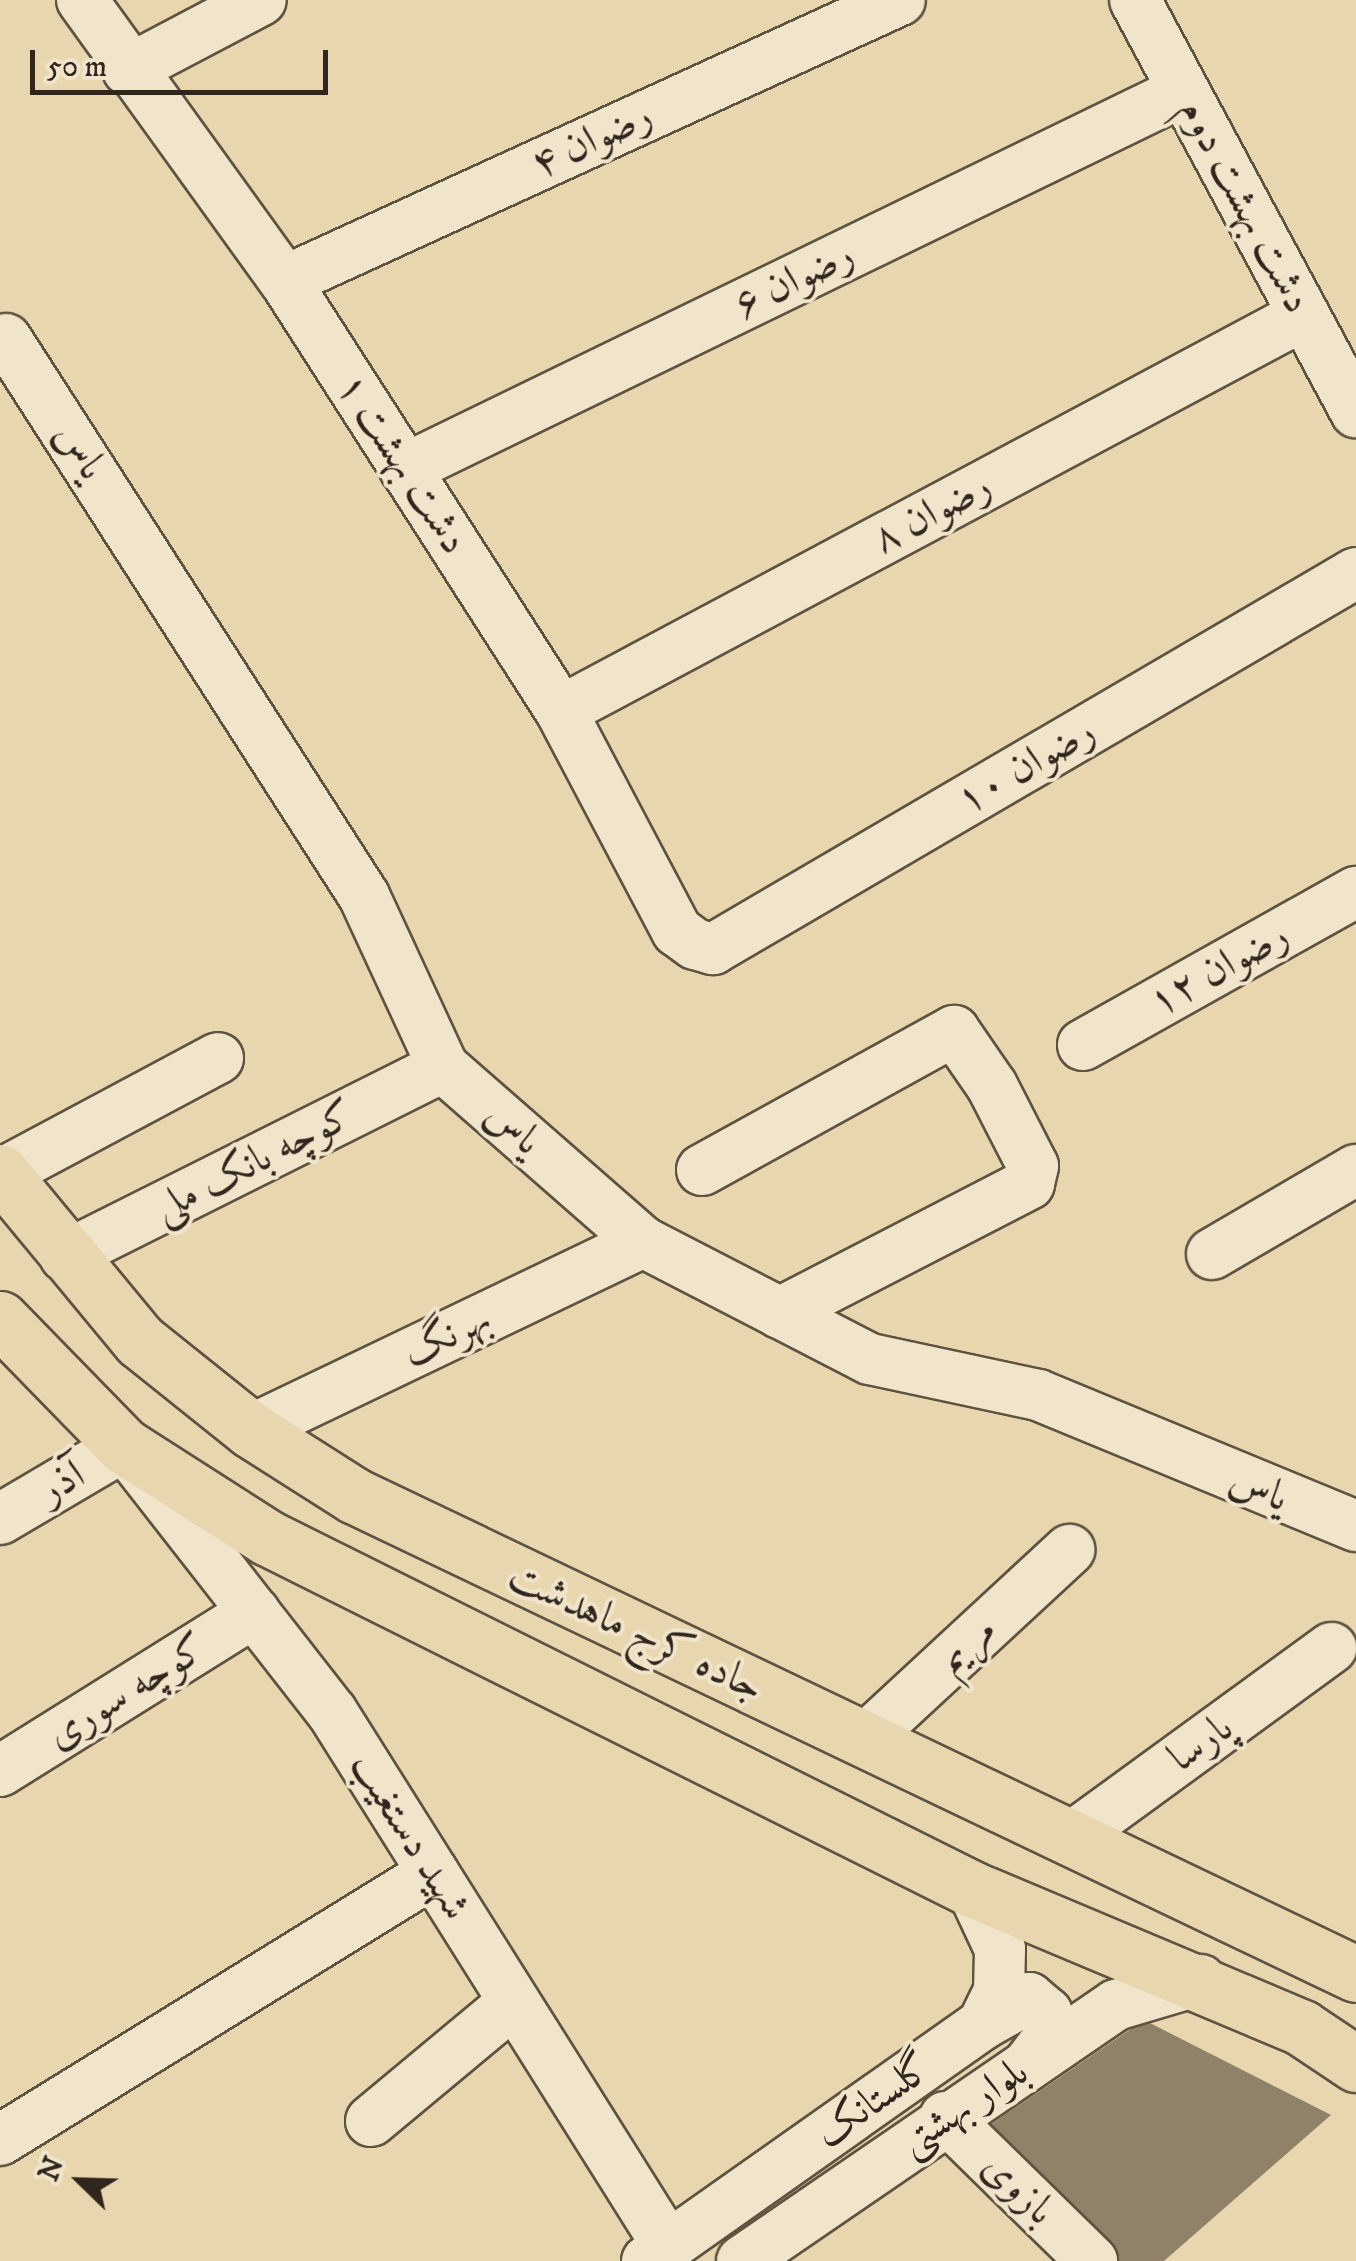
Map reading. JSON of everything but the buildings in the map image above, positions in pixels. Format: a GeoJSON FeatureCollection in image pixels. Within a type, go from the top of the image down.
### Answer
{"type":"FeatureCollection","features":[{"type":"Feature","properties":{"kind":"main road","name":"جاده کرج ماهدشت"},"geometry":{"type":"LineString","coordinates":[[1,1173],[64,1256],[140,1341],[251,1430],[355,1496],[1356,1974]]}},
{"type":"Feature","properties":{"kind":"main road","name":"جاده کرج ماهدشت"},"geometry":{"type":"LineString","coordinates":[[0,1319],[124,1446],[268,1538],[972,1889],[1200,1980],[1302,2028],[1356,2064]]}},
{"type":"Feature","properties":{"kind":"street","name":"دشت بهشت ۱"},"geometry":{"type":"LineString","coordinates":[[82,0],[128,70],[284,281],[561,711],[678,931],[695,944]]}},
{"type":"Feature","properties":{"kind":"street"},"geometry":{"type":"LineString","coordinates":[[128,70],[262,0]]}},
{"type":"Feature","properties":{"kind":"street","name":"رضوان ۴"},"geometry":{"type":"LineString","coordinates":[[284,281],[900,0]]}},
{"type":"Feature","properties":{"kind":"street","name":"دشت بهشت دوم"},"geometry":{"type":"LineString","coordinates":[[1135,0],[1356,412]]}},
{"type":"Feature","properties":{"kind":"street","name":"رضوان ۶"},"geometry":{"type":"LineString","coordinates":[[405,469],[1182,90]]}},
{"type":"Feature","properties":{"kind":"street","name":"رضوان ۸"},"geometry":{"type":"LineString","coordinates":[[561,711],[1304,315]]}},
{"type":"Feature","properties":{"kind":"street","name":"یاس"},"geometry":{"type":"LineString","coordinates":[[6,338],[364,896],[443,1067],[643,1242],[870,1359],[1038,1396],[1356,1526]]}},
{"type":"Feature","properties":{"kind":"street","name":"رضوان ۱۰"},"geometry":{"type":"LineString","coordinates":[[695,944],[713,949],[1356,573]]}},
{"type":"Feature","properties":{"kind":"street","name":"رضوان ۱۲"},"geometry":{"type":"LineString","coordinates":[[1083,1045],[1356,892]]}},
{"type":"Feature","properties":{"kind":"street"},"geometry":{"type":"LineString","coordinates":[[702,1170],[954,1031],[992,1086],[1032,1166],[1029,1184],[779,1313]]}},
{"type":"Feature","properties":{"kind":"street"},"geometry":{"type":"LineString","coordinates":[[1,1173],[218,1058]]}},
{"type":"Feature","properties":{"kind":"street","name":"کوچه بانک ملی"},"geometry":{"type":"LineString","coordinates":[[64,1256],[443,1067]]}},
{"type":"Feature","properties":{"kind":"street"},"geometry":{"type":"LineString","coordinates":[[1212,1254],[1356,1170]]}},
{"type":"Feature","properties":{"kind":"street","name":"بهرنگ"},"geometry":{"type":"LineString","coordinates":[[251,1430],[643,1242]]}},
{"type":"Feature","properties":{"kind":"street","name":"آذر"},"geometry":{"type":"LineString","coordinates":[[0,1519],[124,1446]]}},
{"type":"Feature","properties":{"kind":"street","name":"شهید دستغیب"},"geometry":{"type":"LineString","coordinates":[[124,1446],[332,1712],[514,2002],[658,2254]]}},
{"type":"Feature","properties":{"kind":"street","name":"مریم"},"geometry":{"type":"LineString","coordinates":[[864,1740],[1070,1550]]}},
{"type":"Feature","properties":{"kind":"street","name":"کوچه سوری"},"geometry":{"type":"LineString","coordinates":[[0,1771],[254,1612]]}},
{"type":"Feature","properties":{"kind":"street","name":"پارسا"},"geometry":{"type":"LineString","coordinates":[[1072,1837],[1330,1648]]}},
{"type":"Feature","properties":{"kind":"street"},"geometry":{"type":"LineString","coordinates":[[0,2140],[433,1873]]}},
{"type":"Feature","properties":{"kind":"street"},"geometry":{"type":"LineString","coordinates":[[972,1889],[1000,1949],[999,1990],[983,2024]]}},
{"type":"Feature","properties":{"kind":"street","name":"بلوار بهشتی"},"geometry":{"type":"LineString","coordinates":[[742,2261],[945,2117],[1116,2005],[1200,1980]]}},
{"type":"Feature","properties":{"kind":"street","name":"گلستانک"},"geometry":{"type":"LineString","coordinates":[[658,2254],[983,2024],[1029,1998],[1047,2013],[1052,2033],[1027,2066]]}},
{"type":"Feature","properties":{"kind":"street"},"geometry":{"type":"LineString","coordinates":[[372,2121],[514,2002]]}},
{"type":"Feature","properties":{"kind":"street","name":"بازوی"},"geometry":{"type":"LineString","coordinates":[[945,2117],[1092,2261]]}}]}
